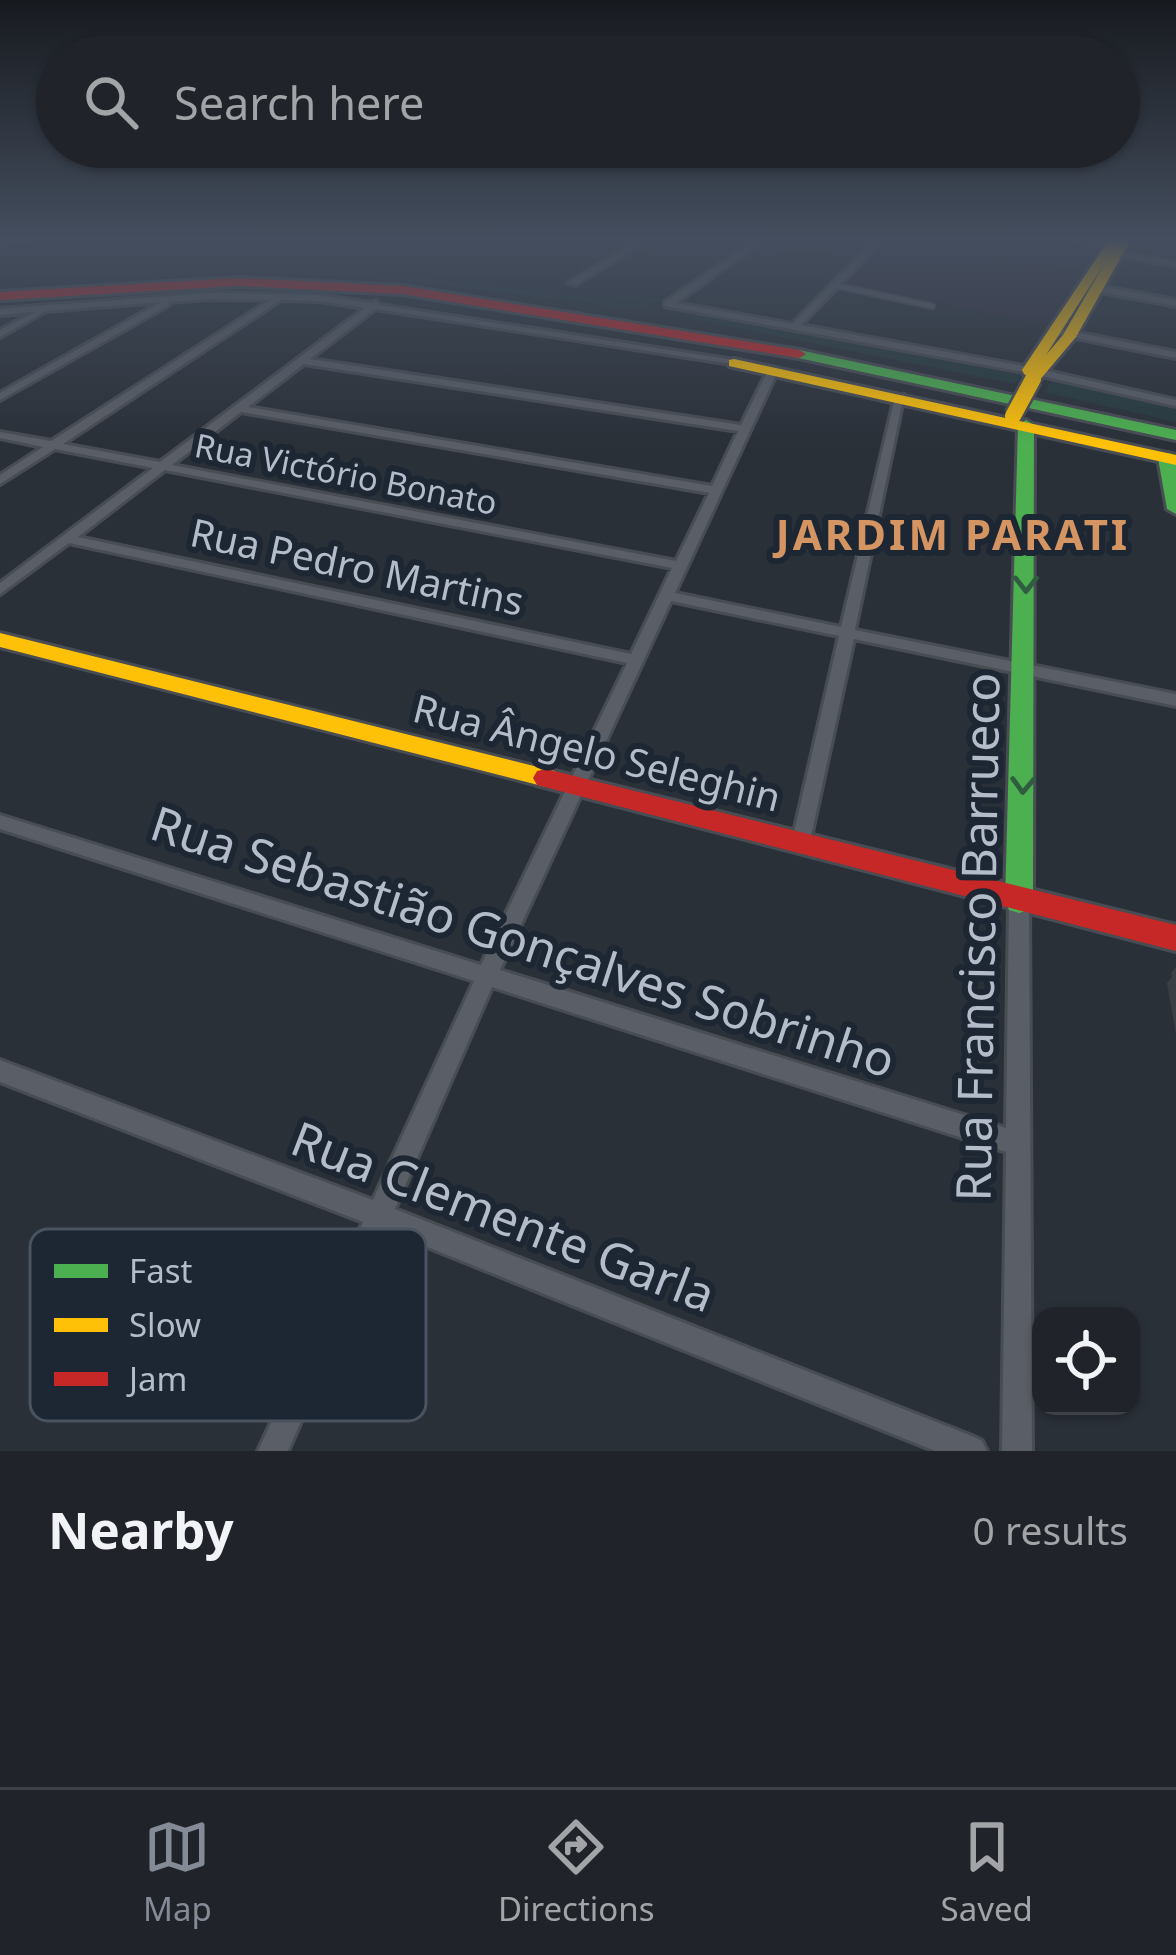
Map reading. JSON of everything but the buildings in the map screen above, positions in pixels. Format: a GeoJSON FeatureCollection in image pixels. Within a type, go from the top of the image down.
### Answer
{"type":"FeatureCollection","features":[{"type":"Feature","properties":{"kind":"main road"},"geometry":{"type":"LineString","coordinates":[[545,309],[734,362],[1016,421],[1174,446]]}},
{"type":"Feature","properties":{"kind":"main road"},"geometry":{"type":"LineString","coordinates":[[556,309],[805,354],[1174,446]]}},
{"type":"Feature","properties":{"kind":"main road"},"geometry":{"type":"LineString","coordinates":[[574,309],[796,336]]}},
{"type":"Feature","properties":{"kind":"main road"},"geometry":{"type":"LineString","coordinates":[[606,309],[646,309]]}},
{"type":"Feature","properties":{"kind":"main road"},"geometry":{"type":"LineString","coordinates":[[671,309],[677,317],[796,336],[1174,446]]}},
{"type":"Feature","properties":{"kind":"main road"},"geometry":{"type":"LineString","coordinates":[[1016,421],[1035,374],[1079,309]]}},
{"type":"Feature","properties":{"kind":"main road","name":"Rua Francisco Barrueco"},"geometry":{"type":"LineString","coordinates":[[1016,421],[1026,669],[1019,901]]}},
{"type":"Feature","properties":{"kind":"main road"},"geometry":{"type":"LineString","coordinates":[[1174,446],[1176,509]]}},
{"type":"Feature","properties":{"kind":"main road","name":"Rua Ângelo Seleghin"},"geometry":{"type":"LineString","coordinates":[[0,640],[1176,938]]}},
{"type":"Feature","properties":{"kind":"street"},"geometry":{"type":"LineString","coordinates":[[0,312],[42,309]]}},
{"type":"Feature","properties":{"kind":"street"},"geometry":{"type":"LineString","coordinates":[[0,334],[50,309]]}},
{"type":"Feature","properties":{"kind":"street"},"geometry":{"type":"LineString","coordinates":[[0,398],[154,309]]}},
{"type":"Feature","properties":{"kind":"street"},"geometry":{"type":"LineString","coordinates":[[0,480],[261,309]]}},
{"type":"Feature","properties":{"kind":"street"},"geometry":{"type":"LineString","coordinates":[[0,590],[370,309]]}},
{"type":"Feature","properties":{"kind":"street"},"geometry":{"type":"LineString","coordinates":[[405,309],[734,362]]}},
{"type":"Feature","properties":{"kind":"street"},"geometry":{"type":"LineString","coordinates":[[816,309],[796,336],[1035,374],[1176,403]]}},
{"type":"Feature","properties":{"kind":"street"},"geometry":{"type":"LineString","coordinates":[[1063,333],[1176,355]]}},
{"type":"Feature","properties":{"kind":"street"},"geometry":{"type":"LineString","coordinates":[[300,360],[746,429]]}},
{"type":"Feature","properties":{"kind":"street"},"geometry":{"type":"LineString","coordinates":[[375,1229],[488,973],[773,370]]}},
{"type":"Feature","properties":{"kind":"street"},"geometry":{"type":"LineString","coordinates":[[801,841],[900,397]]}},
{"type":"Feature","properties":{"kind":"street"},"geometry":{"type":"LineString","coordinates":[[237,408],[718,491]]}},
{"type":"Feature","properties":{"kind":"street","name":"Rua Victório Bonato"},"geometry":{"type":"LineString","coordinates":[[0,435],[682,566]]}},
{"type":"Feature","properties":{"kind":"street","name":"Rua Pedro Martins"},"geometry":{"type":"LineString","coordinates":[[67,539],[634,660]]}},
{"type":"Feature","properties":{"kind":"street"},"geometry":{"type":"LineString","coordinates":[[667,596],[1176,700]]}},
{"type":"Feature","properties":{"kind":"street","name":"Rua Sebastião Gonçalves Sobrinho"},"geometry":{"type":"LineString","coordinates":[[0,822],[1020,1144]]}},
{"type":"Feature","properties":{"kind":"street","name":"Rua Francisco Barrueco"},"geometry":{"type":"LineString","coordinates":[[1017,1451],[1019,901]]}},
{"type":"Feature","properties":{"kind":"street","name":"Rua Clemente Garla"},"geometry":{"type":"LineString","coordinates":[[0,1071],[414,1229]]}},
{"type":"Feature","properties":{"kind":"street","name":"Rua Clemente Garla"},"geometry":{"type":"LineString","coordinates":[[426,1234],[972,1451]]}},
{"type":"Feature","properties":{"kind":"street"},"geometry":{"type":"LineString","coordinates":[[273,1451],[287,1421]]}},
{"type":"Feature","properties":{"kind":"shaded area"},"geometry":{"type":"Polygon","coordinates":[[[968,309],[1058,309],[1048,325],[968,309]]]}},
{"type":"Feature","properties":{"kind":"green space"},"geometry":{"type":"Polygon","coordinates":[[[674,309],[1020,375],[1015,384],[687,318],[674,309]]]}},
{"type":"Feature","properties":{"kind":"green space"},"geometry":{"type":"Polygon","coordinates":[[[1053,378],[1176,405],[1176,422],[1044,392],[1053,378]]]}},
{"type":"Feature","properties":{"kind":"traffic: fast"},"geometry":{"type":"LineString","coordinates":[[799,354],[1176,435]]}},
{"type":"Feature","properties":{"kind":"traffic: fast"},"geometry":{"type":"LineString","coordinates":[[1019,901],[1026,425]]}},
{"type":"Feature","properties":{"kind":"traffic: fast"},"geometry":{"type":"LineString","coordinates":[[1166,458],[1176,509]]}},
{"type":"Feature","properties":{"kind":"traffic: slow"},"geometry":{"type":"LineString","coordinates":[[1069,309],[1029,370],[1033,379],[1069,337],[1085,309]]}},
{"type":"Feature","properties":{"kind":"traffic: slow"},"geometry":{"type":"LineString","coordinates":[[734,363],[1176,460]]}},
{"type":"Feature","properties":{"kind":"traffic: slow"},"geometry":{"type":"LineString","coordinates":[[1013,416],[1033,379]]}},
{"type":"Feature","properties":{"kind":"traffic: slow"},"geometry":{"type":"LineString","coordinates":[[0,640],[546,778]]}},
{"type":"Feature","properties":{"kind":"traffic: jam"},"geometry":{"type":"LineString","coordinates":[[519,309],[799,354]]}},
{"type":"Feature","properties":{"kind":"traffic: jam"},"geometry":{"type":"LineString","coordinates":[[546,778],[1176,938]]}},
{"type":"Feature","properties":{"kind":"district","name":"JARDIM PARATI"},"geometry":{"type":"Point","coordinates":[953,535]}}]}
